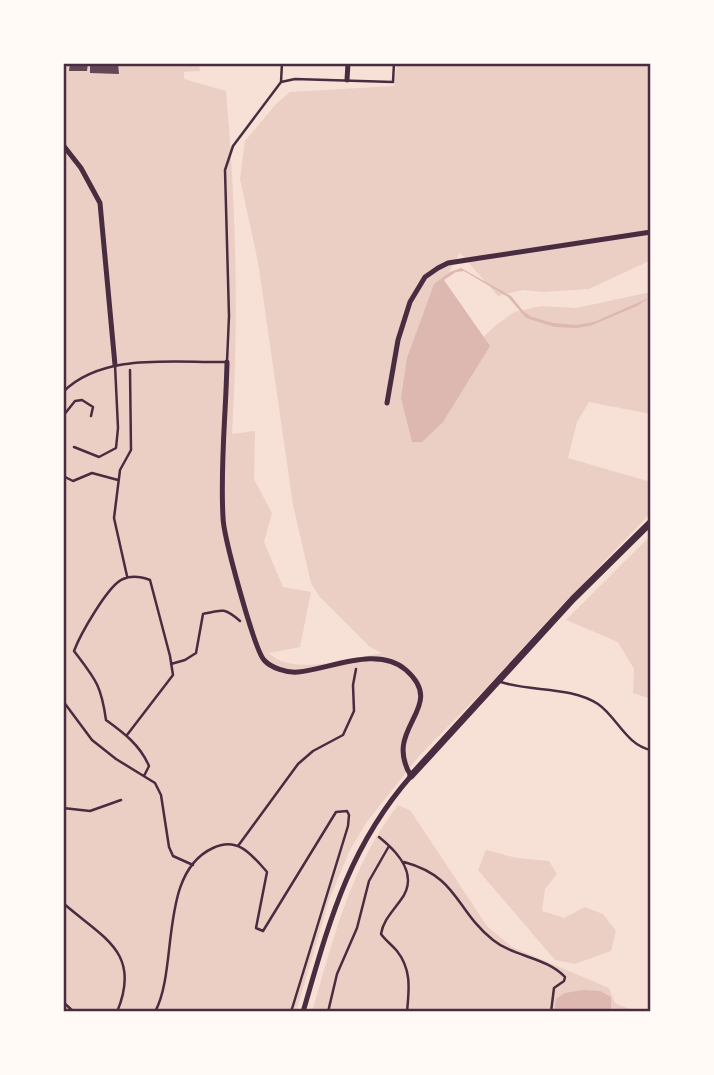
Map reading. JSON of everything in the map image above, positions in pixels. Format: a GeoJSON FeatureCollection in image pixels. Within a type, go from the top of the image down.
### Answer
{"type":"FeatureCollection","features":[{"type":"Feature","properties":{"kind":"street"},"geometry":{"type":"LineString","coordinates":[[347,80],[348,63]]}},
{"type":"Feature","properties":{"kind":"street"},"geometry":{"type":"LineString","coordinates":[[63,145],[81,168],[100,203],[115,365]]}},
{"type":"Feature","properties":{"kind":"street"},"geometry":{"type":"LineString","coordinates":[[387,402],[398,340],[410,302],[425,277],[438,268],[480,258],[651,232]]}},
{"type":"Feature","properties":{"kind":"street"},"geometry":{"type":"LineString","coordinates":[[227,362],[222,519],[248,621],[263,659],[278,669],[295,673],[382,659],[407,670],[421,691],[419,710],[402,743],[402,754],[411,776]]}},
{"type":"Feature","properties":{"kind":"street"},"geometry":{"type":"LineString","coordinates":[[303,1012],[335,904],[370,831],[391,799],[573,599],[651,522]]}},
{"type":"Feature","properties":{"kind":"lane"},"geometry":{"type":"LineString","coordinates":[[63,392],[92,372],[115,365],[227,362],[225,170],[233,146],[281,82],[282,63]]}},
{"type":"Feature","properties":{"kind":"lane"},"geometry":{"type":"LineString","coordinates":[[281,82],[295,79],[393,82],[394,63]]}},
{"type":"Feature","properties":{"kind":"lane"},"geometry":{"type":"LineString","coordinates":[[74,447],[99,457],[116,448],[118,428],[115,365]]}},
{"type":"Feature","properties":{"kind":"lane"},"geometry":{"type":"LineString","coordinates":[[498,681],[594,701],[625,734],[637,744],[651,750]]}},
{"type":"Feature","properties":{"kind":"lane"},"geometry":{"type":"LineString","coordinates":[[63,903],[112,944],[120,957],[127,982],[117,1012]]}},
{"type":"Feature","properties":{"kind":"path"},"geometry":{"type":"LineString","coordinates":[[127,577],[114,518],[120,470],[131,450],[130,364]]}},
{"type":"Feature","properties":{"kind":"path"},"geometry":{"type":"LineString","coordinates":[[63,416],[75,401],[82,400],[93,407],[91,416]]}},
{"type":"Feature","properties":{"kind":"path"},"geometry":{"type":"LineString","coordinates":[[63,476],[73,481],[92,473],[118,480]]}},
{"type":"Feature","properties":{"kind":"path"},"geometry":{"type":"LineString","coordinates":[[127,735],[173,676],[150,580],[141,577],[127,577],[116,583],[79,635],[74,651],[96,678],[106,720],[127,735],[144,755],[149,766],[144,776]]}},
{"type":"Feature","properties":{"kind":"path"},"geometry":{"type":"LineString","coordinates":[[171,664],[196,653],[204,614],[221,609],[233,613],[238,621],[248,621]]}},
{"type":"Feature","properties":{"kind":"path"},"geometry":{"type":"LineString","coordinates":[[239,846],[298,764],[313,751],[343,735],[354,711],[356,662]]}},
{"type":"Feature","properties":{"kind":"path"},"geometry":{"type":"LineString","coordinates":[[63,701],[92,740],[116,759],[155,783],[161,795],[169,847],[173,856],[193,865]]}},
{"type":"Feature","properties":{"kind":"path"},"geometry":{"type":"LineString","coordinates":[[63,808],[90,811],[121,800]]}},
{"type":"Feature","properties":{"kind":"path"},"geometry":{"type":"LineString","coordinates":[[155,1012],[162,996],[177,897],[193,865],[206,851],[221,845],[239,846],[247,849],[267,872],[256,928],[263,931],[336,812],[343,810],[349,815],[348,826],[291,1012]]}},
{"type":"Feature","properties":{"kind":"path"},"geometry":{"type":"LineString","coordinates":[[370,831],[390,845],[404,862],[408,886],[386,920],[381,934],[398,953],[405,967],[410,982],[407,1012]]}},
{"type":"Feature","properties":{"kind":"path"},"geometry":{"type":"LineString","coordinates":[[328,1012],[337,974],[354,935],[369,881],[390,845]]}},
{"type":"Feature","properties":{"kind":"path"},"geometry":{"type":"LineString","coordinates":[[404,862],[418,866],[445,883],[474,921],[492,939],[514,953],[550,966],[565,977],[564,981],[554,988],[551,1012]]}},
{"type":"Feature","properties":{"kind":"path"},"geometry":{"type":"LineString","coordinates":[[63,1002],[74,1012]]}},
{"type":"Feature","properties":{"kind":"shaded area"},"geometry":{"type":"Polygon","coordinates":[[[63,63],[199,63],[200,71],[184,72],[184,79],[226,91],[235,262],[232,434],[255,431],[254,479],[272,513],[264,542],[283,587],[311,592],[300,647],[269,653],[279,660],[307,665],[382,653],[370,647],[319,596],[311,583],[293,505],[258,262],[240,179],[245,141],[276,104],[290,92],[394,86],[397,63],[651,63],[651,260],[589,289],[544,292],[523,290],[498,296],[460,253],[437,293],[472,348],[514,312],[541,306],[576,308],[651,292],[651,414],[589,402],[577,422],[568,458],[651,482],[651,513],[420,755],[366,823],[350,850],[329,900],[296,1012],[63,1012],[63,63]]]}},
{"type":"Feature","properties":{"kind":"shaded area"},"geometry":{"type":"Polygon","coordinates":[[[461,268],[511,296],[524,312],[532,317],[553,323],[576,325],[594,322],[651,297],[637,306],[590,326],[555,327],[526,318],[508,297],[464,271],[456,272],[444,280],[490,346],[443,422],[422,442],[412,442],[401,398],[407,358],[434,284],[450,272],[461,268]]]}},
{"type":"Feature","properties":{"kind":"shaded area"},"geometry":{"type":"Polygon","coordinates":[[[651,535],[651,699],[633,693],[634,669],[618,642],[566,620],[651,535]]]}},
{"type":"Feature","properties":{"kind":"shaded area"},"geometry":{"type":"Polygon","coordinates":[[[398,805],[410,810],[487,926],[512,947],[609,988],[615,1003],[637,1012],[312,1012],[345,904],[368,853],[398,805]]]}},
{"type":"Feature","properties":{"kind":"shaded area"},"geometry":{"type":"Polygon","coordinates":[[[486,850],[517,858],[549,861],[557,874],[545,889],[542,911],[564,918],[585,907],[603,914],[616,931],[611,951],[575,964],[555,960],[478,870],[486,850]]]}},
{"type":"Feature","properties":{"kind":"shaded area"},"geometry":{"type":"Polygon","coordinates":[[[600,991],[611,997],[611,1012],[554,1012],[556,999],[565,993],[600,991]]]}},
{"type":"Feature","properties":{"kind":"building"},"geometry":{"type":"Polygon","coordinates":[[[70,63],[88,63],[87,71],[69,71],[70,63]]]}},
{"type":"Feature","properties":{"kind":"building"},"geometry":{"type":"Polygon","coordinates":[[[90,63],[118,63],[119,74],[90,73],[90,63]]]}}]}
